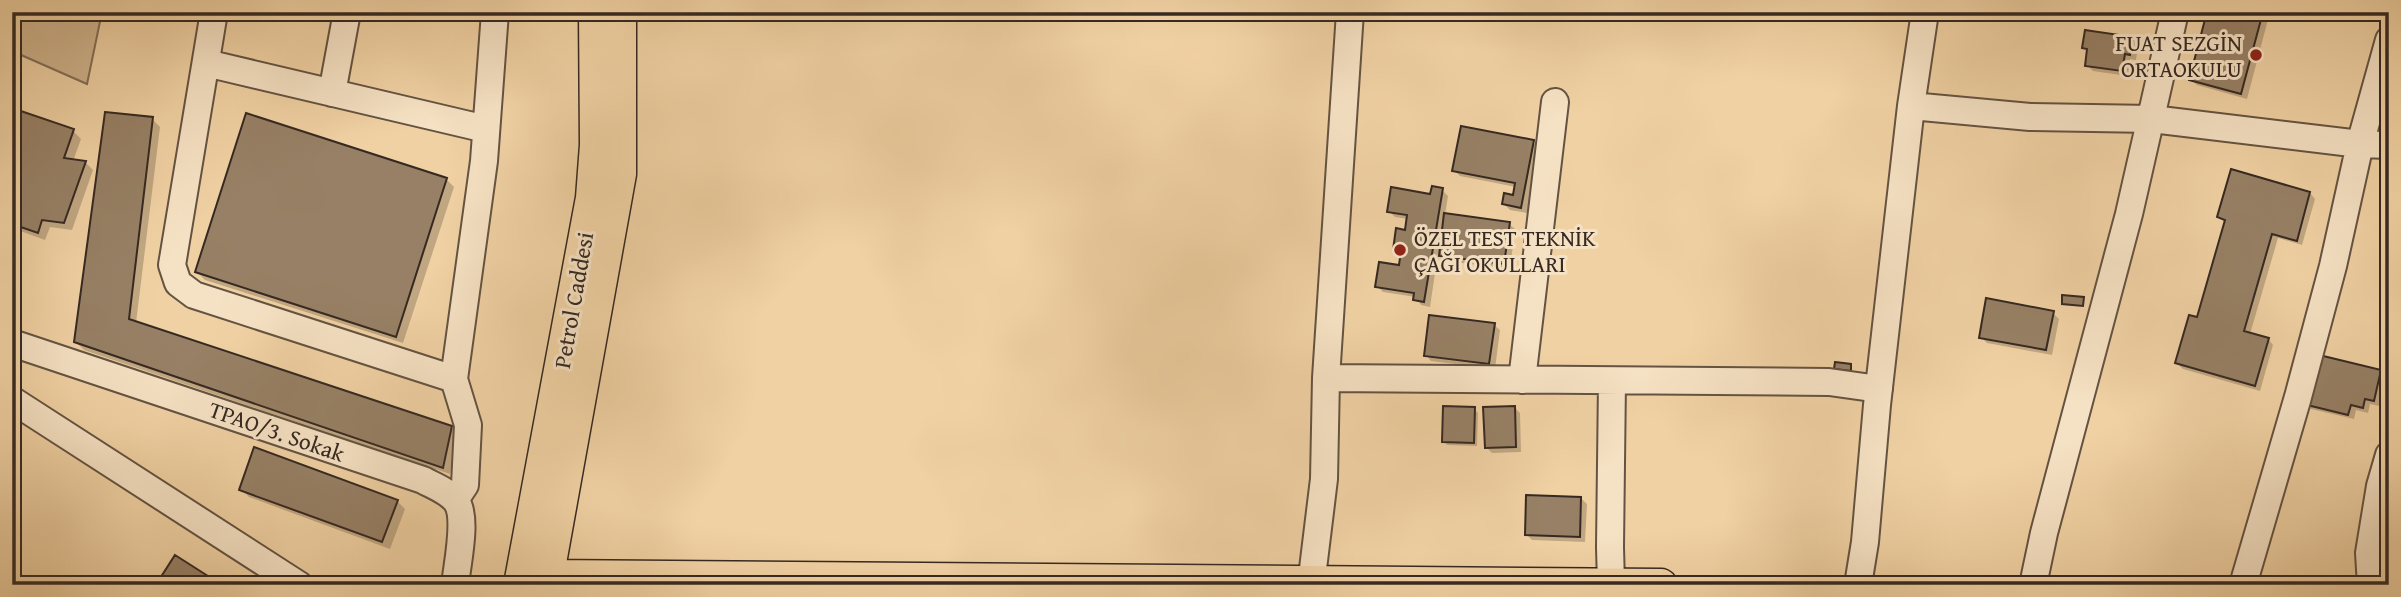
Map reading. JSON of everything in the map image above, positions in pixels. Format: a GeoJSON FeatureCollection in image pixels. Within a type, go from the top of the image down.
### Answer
{"type":"FeatureCollection","features":[{"type":"Feature","properties":{"kind":"main road","name":"Petrol Caddesi"},"geometry":{"type":"LineString","coordinates":[[538,582],[592,198],[596,145],[595,12]]}},
{"type":"Feature","properties":{"kind":"main road","name":"Petrol Caddesi"},"geometry":{"type":"LineString","coordinates":[[538,582],[620,174],[620,12]]}},
{"type":"Feature","properties":{"kind":"main road"},"geometry":{"type":"LineString","coordinates":[[538,582],[1661,585]]}},
{"type":"Feature","properties":{"kind":"street"},"geometry":{"type":"LineString","coordinates":[[214,12],[172,265],[178,283],[194,295],[454,379]]}},
{"type":"Feature","properties":{"kind":"street"},"geometry":{"type":"LineString","coordinates":[[332,93],[347,12]]}},
{"type":"Feature","properties":{"kind":"street"},"geometry":{"type":"LineString","coordinates":[[455,585],[461,529],[461,510],[456,500],[465,485],[468,425],[454,379],[480,196],[495,12]]}},
{"type":"Feature","properties":{"kind":"street"},"geometry":{"type":"LineString","coordinates":[[1311,583],[1324,479],[1326,378],[1350,12]]}},
{"type":"Feature","properties":{"kind":"street"},"geometry":{"type":"LineString","coordinates":[[1858,585],[1865,542],[1879,389],[1911,106],[1925,12]]}},
{"type":"Feature","properties":{"kind":"street"},"geometry":{"type":"LineString","coordinates":[[2033,585],[2044,533],[2152,119],[2175,12]]}},
{"type":"Feature","properties":{"kind":"street"},"geometry":{"type":"LineString","coordinates":[[2243,585],[2326,292],[2360,144],[2389,40]]}},
{"type":"Feature","properties":{"kind":"street"},"geometry":{"type":"LineString","coordinates":[[206,63],[486,129]]}},
{"type":"Feature","properties":{"kind":"street"},"geometry":{"type":"LineString","coordinates":[[1522,380],[1555,103]]}},
{"type":"Feature","properties":{"kind":"street"},"geometry":{"type":"LineString","coordinates":[[1911,106],[2030,117],[2152,119],[2360,144],[2389,145]]}},
{"type":"Feature","properties":{"kind":"street","name":"TPAO/3. Sokak"},"geometry":{"type":"LineString","coordinates":[[12,343],[423,480],[456,500]]}},
{"type":"Feature","properties":{"kind":"street"},"geometry":{"type":"LineString","coordinates":[[1326,378],[1829,382],[1879,389]]}},
{"type":"Feature","properties":{"kind":"street"},"geometry":{"type":"LineString","coordinates":[[1611,584],[1609,547],[1612,380]]}},
{"type":"Feature","properties":{"kind":"street"},"geometry":{"type":"LineString","coordinates":[[12,400],[299,585]]}},
{"type":"Feature","properties":{"kind":"street"},"geometry":{"type":"LineString","coordinates":[[2371,585],[2369,553],[2389,454]]}},
{"type":"Feature","properties":{"kind":"shaded area"},"geometry":{"type":"Polygon","coordinates":[[[12,12],[102,12],[87,84],[12,51],[12,12]]]}},
{"type":"Feature","properties":{"kind":"building"},"geometry":{"type":"Polygon","coordinates":[[[2207,12],[2263,12],[2241,94],[2189,80],[2207,12]]]}},
{"type":"Feature","properties":{"kind":"building"},"geometry":{"type":"Polygon","coordinates":[[[2085,30],[2133,37],[2130,55],[2125,54],[2122,71],[2085,66],[2087,49],[2082,48],[2085,30]]]}},
{"type":"Feature","properties":{"kind":"building"},"geometry":{"type":"Polygon","coordinates":[[[12,108],[74,129],[64,158],[86,161],[64,223],[42,220],[38,233],[12,224],[12,108]]]}},
{"type":"Feature","properties":{"kind":"building"},"geometry":{"type":"Polygon","coordinates":[[[105,112],[153,117],[129,319],[452,426],[443,468],[74,342],[105,112]]]}},
{"type":"Feature","properties":{"kind":"building"},"geometry":{"type":"Polygon","coordinates":[[[246,113],[447,178],[396,337],[195,272],[246,113]]]}},
{"type":"Feature","properties":{"kind":"building"},"geometry":{"type":"Polygon","coordinates":[[[1461,126],[1534,140],[1521,208],[1502,204],[1504,193],[1513,195],[1515,183],[1452,171],[1461,126]]]}},
{"type":"Feature","properties":{"kind":"building"},"geometry":{"type":"Polygon","coordinates":[[[2231,169],[2310,192],[2297,241],[2272,234],[2244,331],[2269,338],[2255,386],[2175,363],[2189,315],[2197,317],[2225,220],[2217,217],[2231,169]]]}},
{"type":"Feature","properties":{"kind":"building"},"geometry":{"type":"Polygon","coordinates":[[[1432,186],[1443,188],[1424,302],[1413,300],[1414,293],[1375,287],[1379,262],[1399,265],[1401,251],[1393,250],[1396,228],[1405,230],[1407,215],[1387,212],[1391,187],[1430,194],[1432,186]]]}},
{"type":"Feature","properties":{"kind":"building"},"geometry":{"type":"Polygon","coordinates":[[[1444,213],[1510,222],[1504,264],[1439,256],[1444,213]]]}},
{"type":"Feature","properties":{"kind":"building"},"geometry":{"type":"Polygon","coordinates":[[[2062,295],[2084,297],[2083,306],[2062,304],[2062,295]]]}},
{"type":"Feature","properties":{"kind":"building"},"geometry":{"type":"Polygon","coordinates":[[[1986,298],[2054,311],[2046,350],[1979,338],[1986,298]]]}},
{"type":"Feature","properties":{"kind":"building"},"geometry":{"type":"Polygon","coordinates":[[[1429,315],[1495,323],[1489,364],[1424,356],[1429,315]]]}},
{"type":"Feature","properties":{"kind":"building"},"geometry":{"type":"Polygon","coordinates":[[[2315,354],[2381,370],[2374,401],[2365,399],[2363,408],[2351,405],[2348,415],[2303,404],[2315,354]]]}},
{"type":"Feature","properties":{"kind":"building"},"geometry":{"type":"Polygon","coordinates":[[[1835,362],[1851,364],[1851,371],[1834,369],[1835,362]]]}},
{"type":"Feature","properties":{"kind":"building"},"geometry":{"type":"Polygon","coordinates":[[[1443,406],[1475,407],[1474,443],[1442,442],[1443,406]]]}},
{"type":"Feature","properties":{"kind":"building"},"geometry":{"type":"Polygon","coordinates":[[[1515,406],[1516,447],[1485,448],[1483,407],[1515,406]]]}},
{"type":"Feature","properties":{"kind":"building"},"geometry":{"type":"Polygon","coordinates":[[[254,447],[398,500],[382,542],[239,490],[254,447]]]}},
{"type":"Feature","properties":{"kind":"building"},"geometry":{"type":"Polygon","coordinates":[[[1526,495],[1581,497],[1580,537],[1525,535],[1526,495]]]}},
{"type":"Feature","properties":{"kind":"building"},"geometry":{"type":"Polygon","coordinates":[[[175,555],[222,585],[166,585],[159,580],[175,555]]]}},
{"type":"Feature","properties":{"kind":"place","name":"FUAT SEZGİN ORTAOKULU"},"geometry":{"type":"Point","coordinates":[2256,55]}},
{"type":"Feature","properties":{"kind":"place","name":"ÖZEL TEST TEKNİK ÇAĞI OKULLARI"},"geometry":{"type":"Point","coordinates":[1400,250]}}]}
